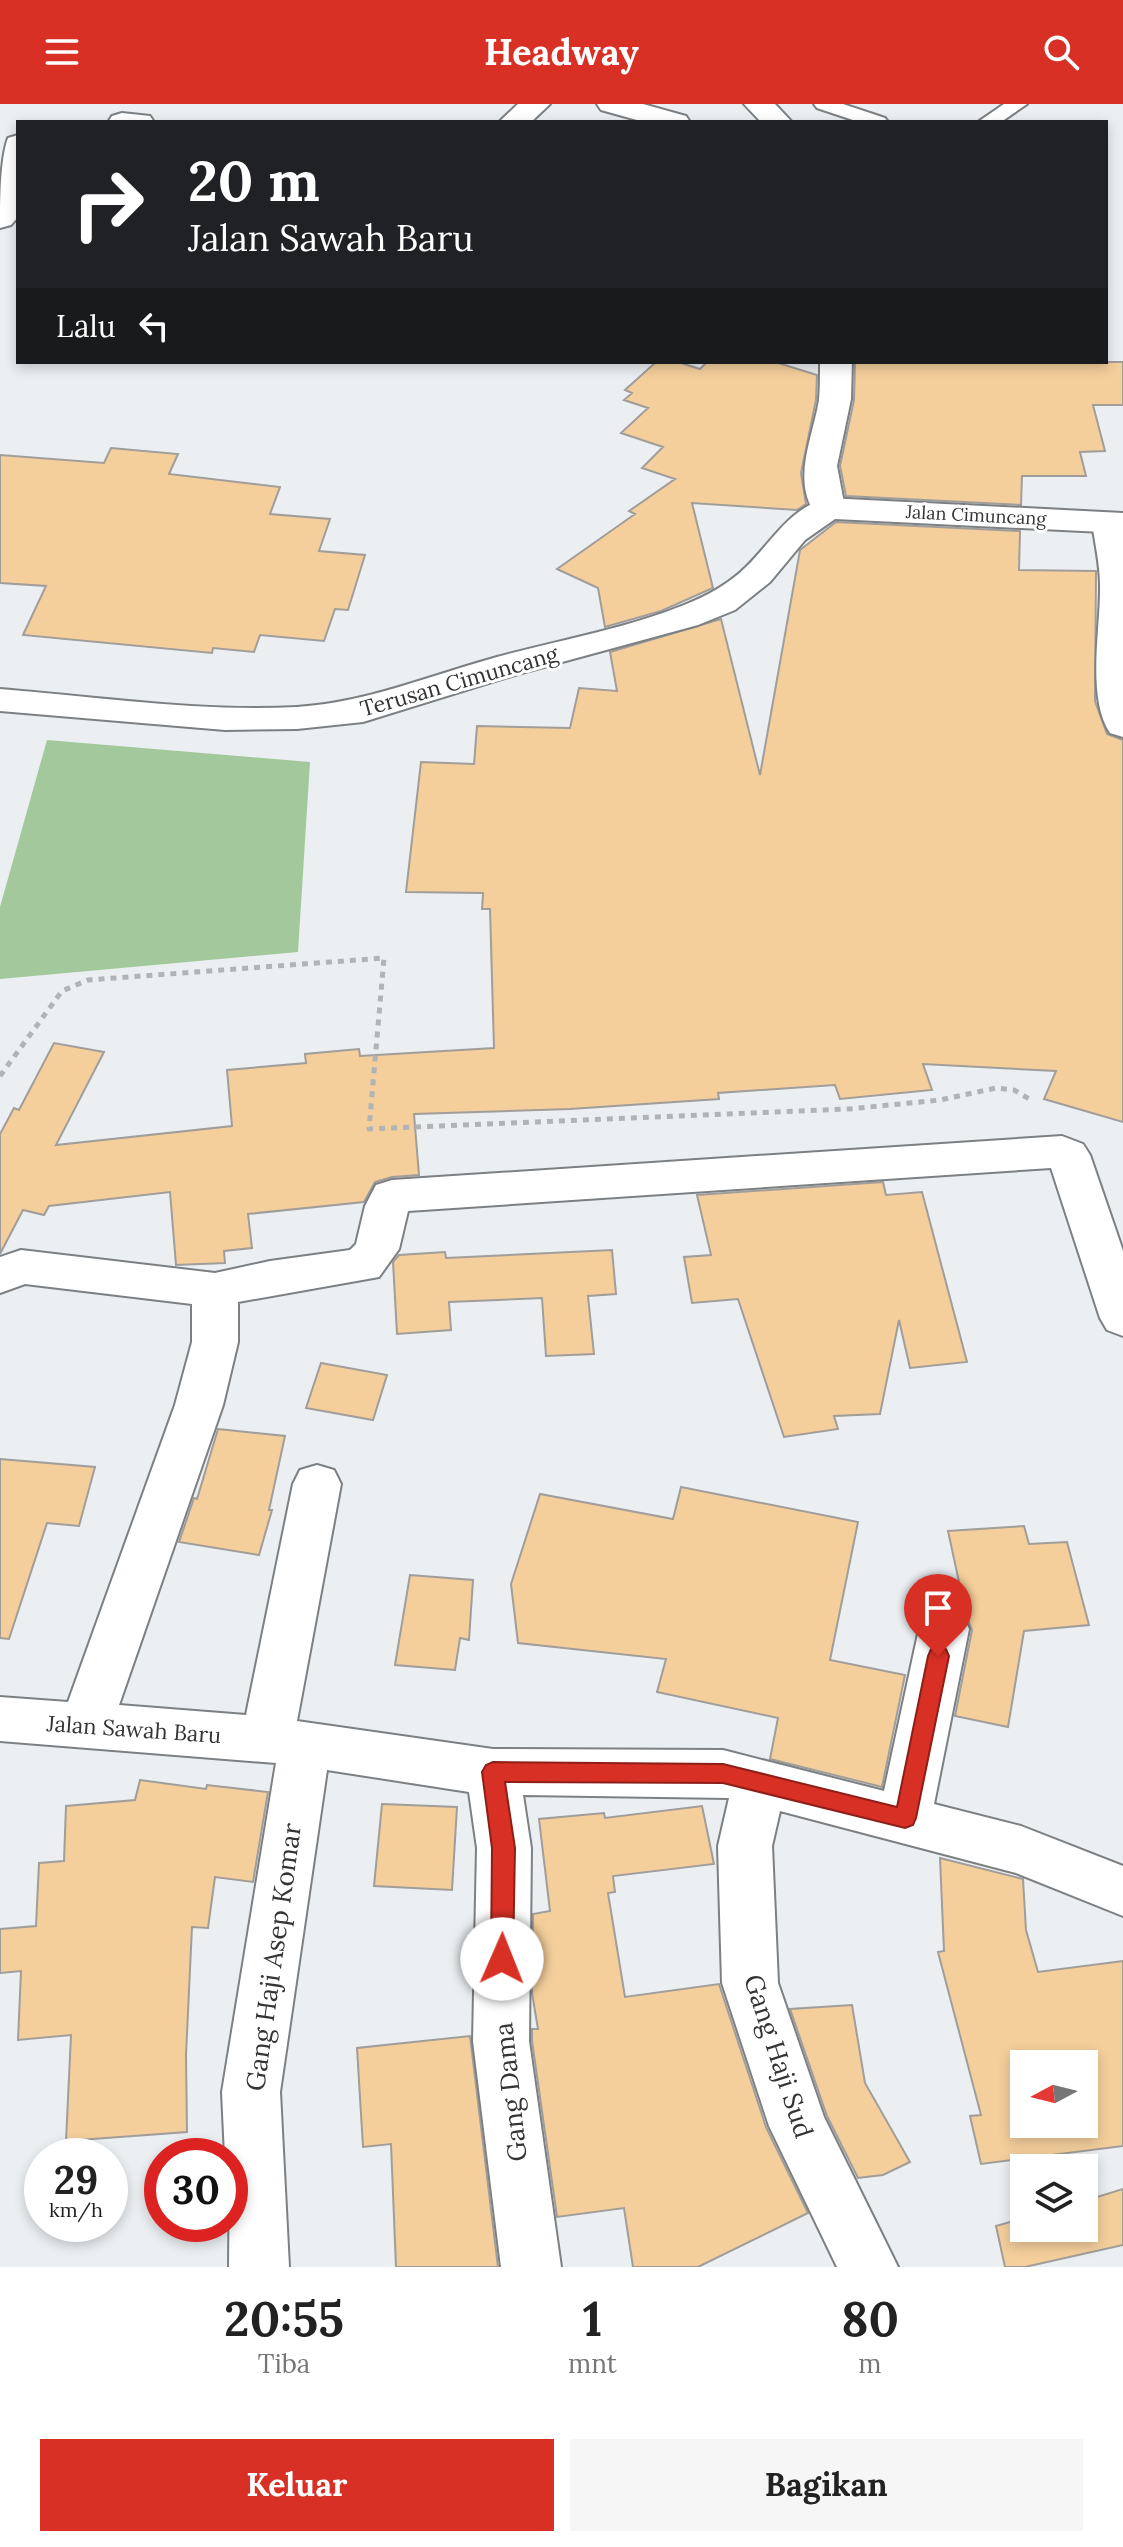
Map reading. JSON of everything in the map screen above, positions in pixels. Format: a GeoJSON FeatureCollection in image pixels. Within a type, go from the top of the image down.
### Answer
{"type":"FeatureCollection","features":[{"type":"Feature","properties":{"kind":"street"},"geometry":{"type":"LineString","coordinates":[[516,120],[536,104]]}},
{"type":"Feature","properties":{"kind":"street"},"geometry":{"type":"LineString","coordinates":[[611,104],[669,120]]}},
{"type":"Feature","properties":{"kind":"street"},"geometry":{"type":"LineString","coordinates":[[758,104],[776,120]]}},
{"type":"Feature","properties":{"kind":"street"},"geometry":{"type":"LineString","coordinates":[[0,219],[4,216],[16,154]]}},
{"type":"Feature","properties":{"kind":"street"},"geometry":{"type":"LineString","coordinates":[[828,508],[820,466],[835,399],[836,364]]}},
{"type":"Feature","properties":{"kind":"street","name":"Jalan Cimuncang"},"geometry":{"type":"LineString","coordinates":[[828,508],[1116,523]]}},
{"type":"Feature","properties":{"kind":"street","name":"Terusan Cimuncang"},"geometry":{"type":"LineString","coordinates":[[0,700],[225,719],[297,718],[363,711],[505,666],[685,617],[722,602],[758,575],[793,533],[828,508]]}},
{"type":"Feature","properties":{"kind":"street"},"geometry":{"type":"LineString","coordinates":[[1116,523],[1118,584],[1114,674],[1123,725]]}},
{"type":"Feature","properties":{"kind":"street"},"geometry":{"type":"LineString","coordinates":[[0,1276],[21,1267],[215,1290],[270,1278],[363,1265],[375,1255],[384,1233],[383,1210],[392,1196],[1062,1152],[1068,1155],[1123,1318]]}},
{"type":"Feature","properties":{"kind":"street"},"geometry":{"type":"LineString","coordinates":[[86,1725],[199,1405],[215,1342],[215,1290]]}},
{"type":"Feature","properties":{"kind":"street"},"geometry":{"type":"LineString","coordinates":[[286,1742],[317,1484]]}},
{"type":"Feature","properties":{"kind":"street"},"geometry":{"type":"LineString","coordinates":[[905,1818],[944,1629]]}},
{"type":"Feature","properties":{"kind":"street","name":"Jalan Sawah Baru"},"geometry":{"type":"LineString","coordinates":[[0,1719],[286,1742],[493,1772],[723,1773],[1021,1850],[1123,1891]]}},
{"type":"Feature","properties":{"kind":"street","name":"Gang Haji Asep Komar"},"geometry":{"type":"LineString","coordinates":[[259,2267],[251,2092],[286,1742]]}},
{"type":"Feature","properties":{"kind":"street","name":"Gang Dama"},"geometry":{"type":"LineString","coordinates":[[493,1772],[504,1848],[501,2041],[531,2267]]}},
{"type":"Feature","properties":{"kind":"street","name":"Gang Haji Sud"},"geometry":{"type":"LineString","coordinates":[[759,1784],[745,1846],[750,1983],[798,2126],[868,2267]]}},
{"type":"Feature","properties":{"kind":"lane"},"geometry":{"type":"LineString","coordinates":[[824,104],[872,120]]}},
{"type":"Feature","properties":{"kind":"lane"},"geometry":{"type":"LineString","coordinates":[[991,120],[1017,104]]}},
{"type":"Feature","properties":{"kind":"path"},"geometry":{"type":"LineString","coordinates":[[0,1076],[62,991],[88,980],[384,958],[369,1129],[849,1109],[940,1100],[996,1088],[1014,1090],[1031,1100]]}},
{"type":"Feature","properties":{"kind":"green space"},"geometry":{"type":"Polygon","coordinates":[[[47,740],[310,762],[298,952],[0,979],[0,907],[47,740]]]}},
{"type":"Feature","properties":{"kind":"building"},"geometry":{"type":"Polygon","coordinates":[[[1123,362],[1123,405],[1093,405],[1105,451],[1080,452],[1086,476],[1022,476],[1021,505],[846,496],[840,466],[854,400],[855,364],[1123,362]]]}},
{"type":"Feature","properties":{"kind":"building"},"geometry":{"type":"Polygon","coordinates":[[[654,364],[684,364],[700,369],[705,364],[781,364],[817,375],[816,400],[801,473],[806,504],[797,510],[692,503],[713,588],[661,611],[605,627],[598,588],[557,569],[635,514],[629,511],[675,479],[642,468],[663,447],[621,433],[648,408],[624,400],[632,393],[625,390],[654,364]]]}},
{"type":"Feature","properties":{"kind":"building"},"geometry":{"type":"Polygon","coordinates":[[[111,448],[178,454],[169,474],[280,487],[270,514],[330,519],[319,551],[365,555],[348,610],[335,609],[324,641],[260,635],[254,652],[213,648],[212,653],[23,635],[46,586],[0,583],[0,455],[104,463],[111,448]]]}},
{"type":"Feature","properties":{"kind":"building"},"geometry":{"type":"Polygon","coordinates":[[[836,522],[1020,531],[1019,570],[1096,571],[1095,701],[1107,734],[1123,740],[1123,1122],[1044,1099],[1056,1071],[923,1064],[932,1090],[840,1099],[835,1085],[718,1093],[719,1099],[570,1109],[414,1114],[419,1175],[375,1182],[364,1202],[248,1214],[252,1248],[224,1251],[225,1263],[176,1265],[170,1192],[49,1206],[44,1215],[23,1210],[0,1254],[0,1134],[14,1108],[19,1110],[54,1043],[104,1052],[56,1145],[232,1126],[227,1070],[306,1063],[305,1054],[359,1049],[360,1056],[494,1048],[490,909],[482,909],[483,893],[406,892],[421,762],[474,764],[477,726],[570,728],[579,688],[617,691],[610,652],[721,619],[760,775],[800,550],[836,522]]]}},
{"type":"Feature","properties":{"kind":"building"},"geometry":{"type":"Polygon","coordinates":[[[883,1182],[886,1195],[922,1192],[967,1362],[910,1368],[899,1320],[880,1414],[834,1416],[838,1429],[784,1437],[738,1299],[692,1303],[684,1257],[711,1255],[697,1195],[883,1182]]]}},
{"type":"Feature","properties":{"kind":"building"},"geometry":{"type":"Polygon","coordinates":[[[612,1250],[616,1294],[588,1296],[594,1354],[546,1356],[542,1298],[449,1302],[451,1330],[397,1334],[393,1262],[399,1255],[445,1252],[446,1258],[612,1250]]]}},
{"type":"Feature","properties":{"kind":"building"},"geometry":{"type":"Polygon","coordinates":[[[321,1363],[387,1375],[373,1420],[306,1408],[321,1363]]]}},
{"type":"Feature","properties":{"kind":"building"},"geometry":{"type":"Polygon","coordinates":[[[218,1429],[285,1436],[269,1510],[272,1510],[259,1555],[179,1542],[194,1498],[197,1499],[218,1429]]]}},
{"type":"Feature","properties":{"kind":"building"},"geometry":{"type":"Polygon","coordinates":[[[0,1459],[95,1467],[79,1526],[47,1523],[9,1639],[0,1638],[0,1459]]]}},
{"type":"Feature","properties":{"kind":"building"},"geometry":{"type":"Polygon","coordinates":[[[681,1487],[858,1522],[830,1660],[905,1675],[882,1787],[770,1759],[778,1718],[657,1692],[666,1659],[518,1643],[511,1584],[540,1494],[673,1519],[681,1487]]]}},
{"type":"Feature","properties":{"kind":"building"},"geometry":{"type":"Polygon","coordinates":[[[1024,1526],[1029,1544],[1067,1542],[1089,1625],[1024,1631],[1008,1727],[955,1716],[972,1630],[965,1613],[955,1608],[959,1582],[948,1531],[1024,1526]]]}},
{"type":"Feature","properties":{"kind":"building"},"geometry":{"type":"Polygon","coordinates":[[[410,1575],[473,1580],[469,1640],[460,1638],[455,1670],[395,1665],[410,1575]]]}},
{"type":"Feature","properties":{"kind":"building"},"geometry":{"type":"Polygon","coordinates":[[[140,1780],[206,1789],[207,1785],[268,1792],[253,1882],[215,1877],[208,1928],[192,1927],[186,2055],[187,2132],[66,2138],[71,2035],[18,2040],[21,1971],[0,1973],[0,1929],[36,1926],[39,1863],[64,1861],[66,1806],[135,1800],[140,1780]]]}},
{"type":"Feature","properties":{"kind":"building"},"geometry":{"type":"Polygon","coordinates":[[[382,1804],[457,1807],[452,1890],[374,1886],[382,1804]]]}},
{"type":"Feature","properties":{"kind":"building"},"geometry":{"type":"Polygon","coordinates":[[[702,1806],[714,1864],[613,1876],[615,1892],[608,1893],[625,1997],[719,1984],[766,2127],[808,2213],[698,2267],[633,2267],[624,2208],[557,2217],[532,2041],[532,2029],[538,2029],[532,1993],[533,1914],[550,1911],[539,1819],[604,1813],[605,1818],[702,1806]]]}},
{"type":"Feature","properties":{"kind":"building"},"geometry":{"type":"Polygon","coordinates":[[[940,1858],[1023,1879],[1026,1930],[1038,1972],[1123,1961],[1123,2146],[1060,2154],[1010,2154],[1010,2160],[981,2164],[970,2116],[981,2115],[938,1952],[944,1951],[940,1858]]]}},
{"type":"Feature","properties":{"kind":"building"},"geometry":{"type":"Polygon","coordinates":[[[852,2005],[865,2083],[910,2162],[883,2175],[858,2178],[827,2116],[790,2009],[852,2005]]]}},
{"type":"Feature","properties":{"kind":"building"},"geometry":{"type":"Polygon","coordinates":[[[470,2036],[498,2267],[396,2267],[391,2144],[363,2147],[357,2048],[470,2036]]]}},
{"type":"Feature","properties":{"kind":"building"},"geometry":{"type":"Polygon","coordinates":[[[1123,2189],[1123,2245],[1025,2267],[1005,2267],[996,2226],[1010,2222],[1010,2242],[1098,2242],[1098,2197],[1123,2189]]]}},
{"type":"Feature","properties":{"kind":"route"},"geometry":{"type":"LineString","coordinates":[[502,1959],[504,1848],[493,1772],[723,1773],[905,1818],[938,1656]]}}]}
